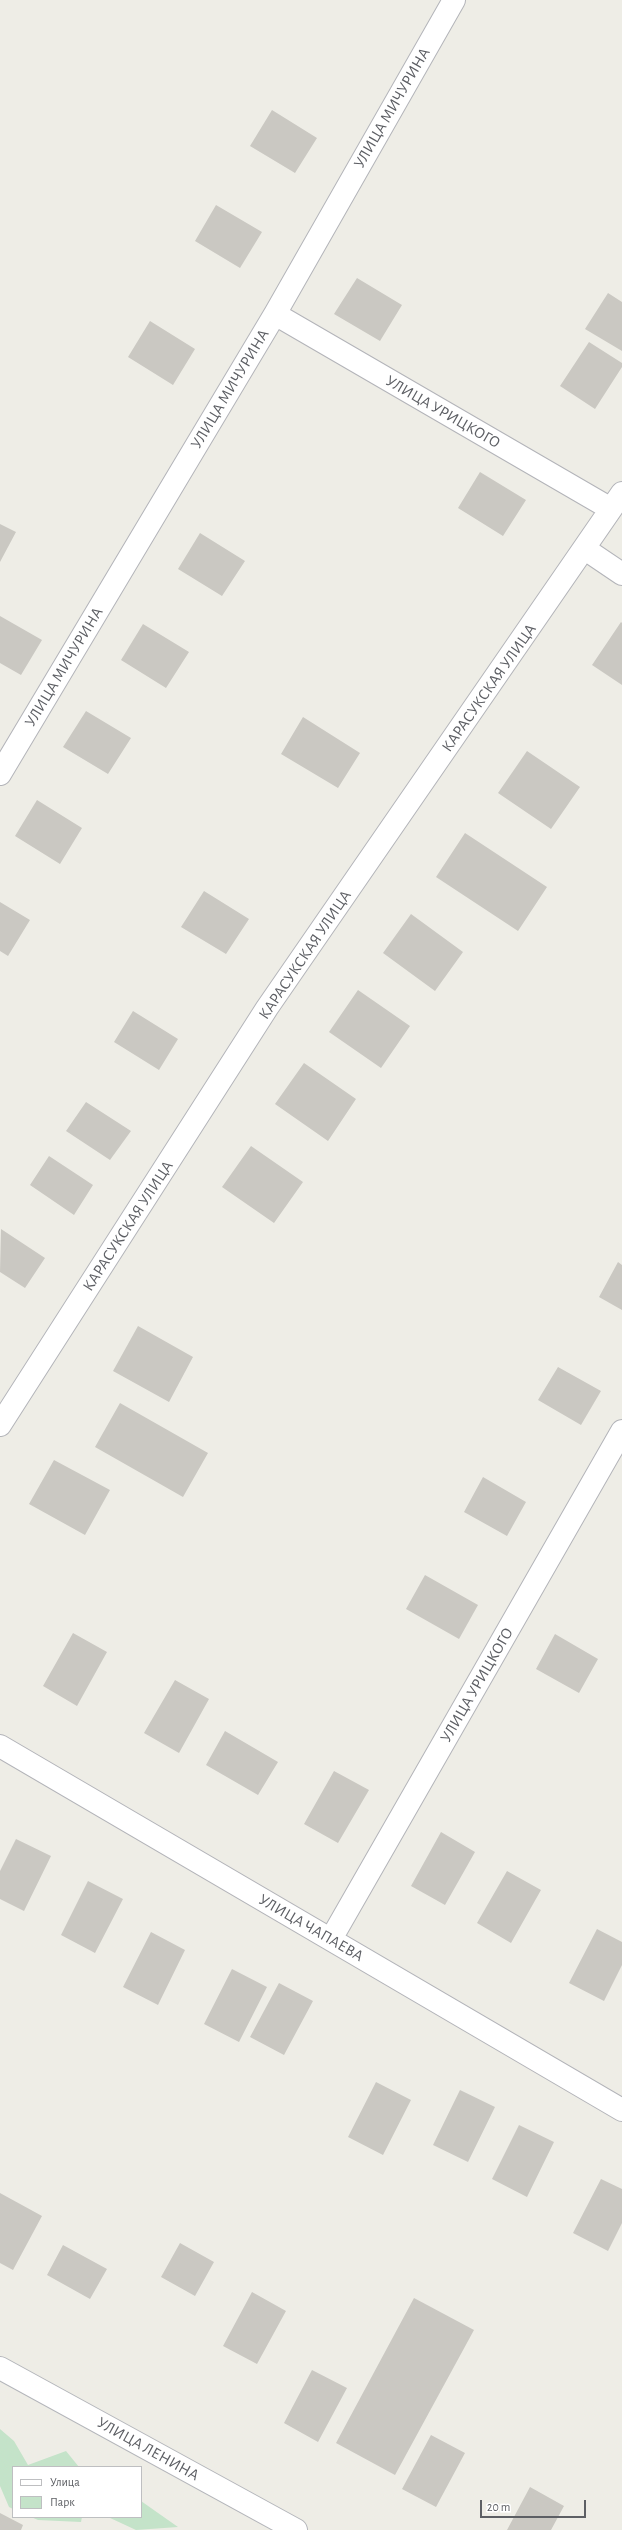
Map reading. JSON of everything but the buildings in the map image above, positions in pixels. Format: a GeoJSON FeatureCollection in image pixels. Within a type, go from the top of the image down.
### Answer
{"type":"FeatureCollection","features":[{"type":"Feature","properties":{"kind":"street","name":"УЛИЦА МИЧУРИНА"},"geometry":{"type":"LineString","coordinates":[[0,774],[275,314],[454,0]]}},
{"type":"Feature","properties":{"kind":"street","name":"УЛИЦА УРИЦКОГО"},"geometry":{"type":"LineString","coordinates":[[275,314],[617,501]]}},
{"type":"Feature","properties":{"kind":"street","name":"КАРАСУКСКАЯ УЛИЦА"},"geometry":{"type":"LineString","coordinates":[[0,1425],[267,1008],[617,501]]}},
{"type":"Feature","properties":{"kind":"street"},"geometry":{"type":"LineString","coordinates":[[585,549],[622,574]]}},
{"type":"Feature","properties":{"kind":"street","name":"УЛИЦА УРИЦКОГО"},"geometry":{"type":"LineString","coordinates":[[331,1939],[622,1431]]}},
{"type":"Feature","properties":{"kind":"street","name":"УЛИЦА ЧАПАЕВА"},"geometry":{"type":"LineString","coordinates":[[0,1746],[622,2110]]}},
{"type":"Feature","properties":{"kind":"street","name":"УЛИЦА ЛЕНИНА"},"geometry":{"type":"LineString","coordinates":[[0,2368],[296,2530]]}},
{"type":"Feature","properties":{"kind":"green space"},"geometry":{"type":"Polygon","coordinates":[[[0,2429],[14,2441],[28,2465],[66,2451],[78,2466],[12,2466],[12,2508],[9,2507],[0,2486],[0,2429]]]}},
{"type":"Feature","properties":{"kind":"green space"},"geometry":{"type":"Polygon","coordinates":[[[142,2502],[178,2527],[136,2530],[110,2518],[142,2518],[142,2502]]]}},
{"type":"Feature","properties":{"kind":"green space"},"geometry":{"type":"Polygon","coordinates":[[[33,2518],[82,2518],[81,2522],[38,2520],[33,2518]]]}}]}
